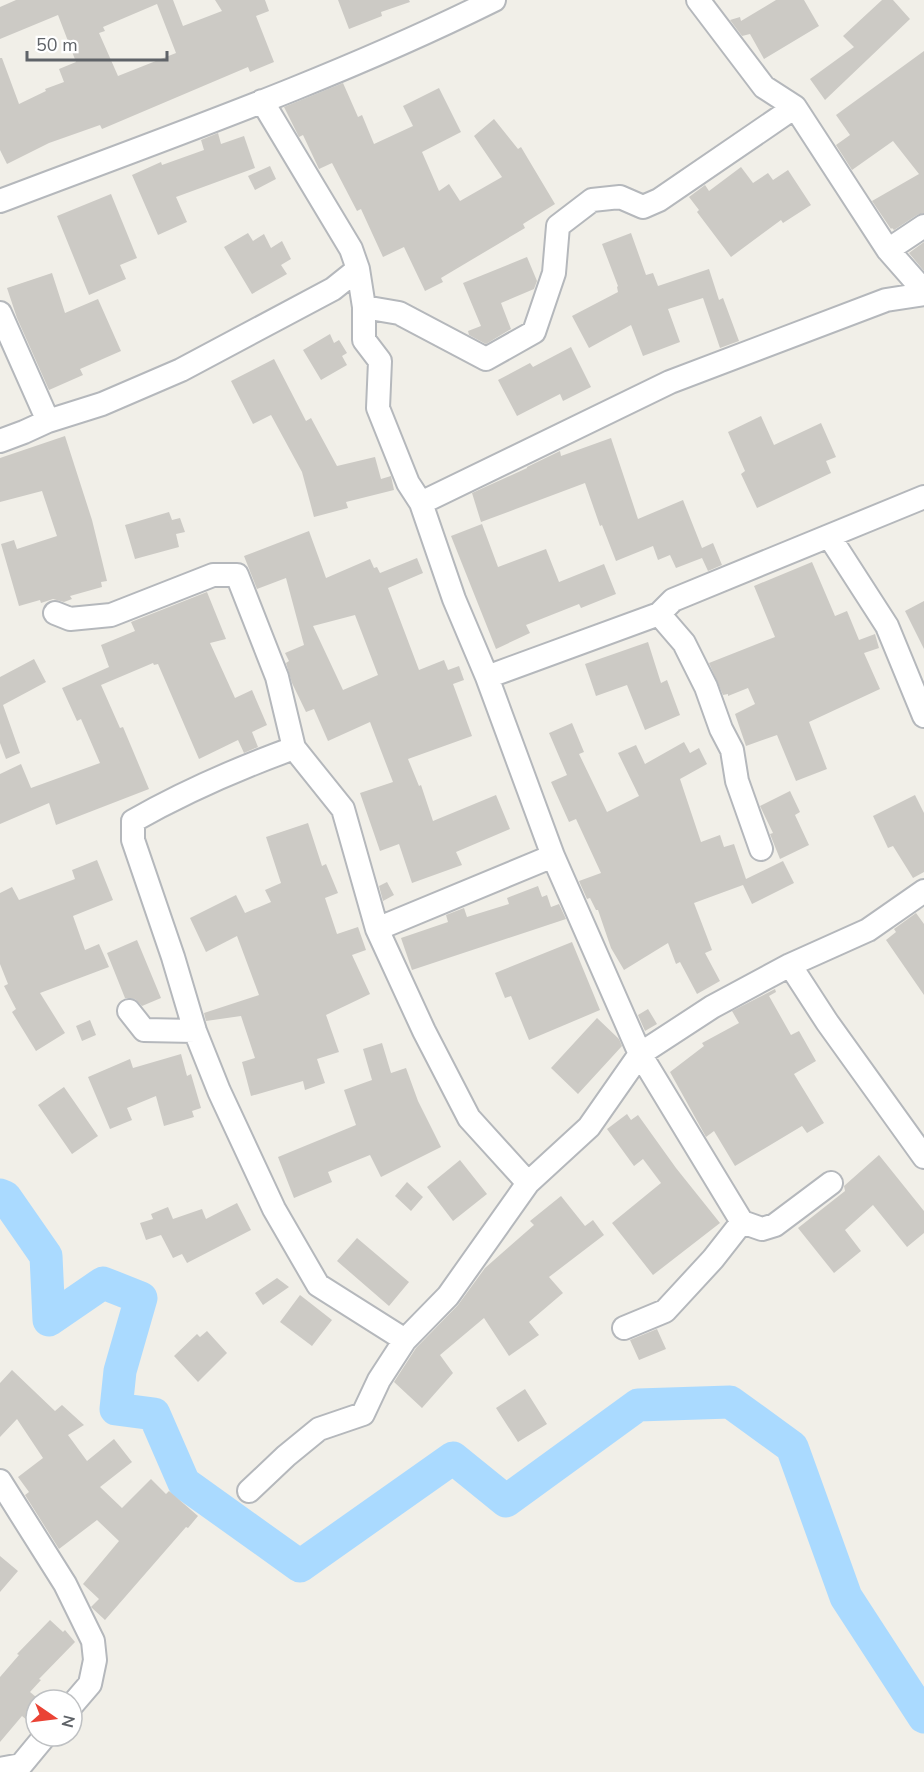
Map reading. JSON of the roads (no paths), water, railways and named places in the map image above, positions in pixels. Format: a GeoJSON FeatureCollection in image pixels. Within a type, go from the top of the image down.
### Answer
{"type":"FeatureCollection","features":[{"type":"Feature","properties":{"kind":"street"},"geometry":{"type":"LineString","coordinates":[[0,201],[262,101],[441,26],[494,0]]}},
{"type":"Feature","properties":{"kind":"street"},"geometry":{"type":"LineString","coordinates":[[420,503],[670,382],[886,300],[924,292],[888,250],[795,107],[764,87],[698,0]]}},
{"type":"Feature","properties":{"kind":"street"},"geometry":{"type":"LineString","coordinates":[[262,101],[351,249],[358,269],[364,307],[364,340],[380,362],[378,408],[408,483],[420,503],[454,599],[487,677],[553,856],[640,1054],[742,1222],[762,1229],[775,1225],[831,1183]]}},
{"type":"Feature","properties":{"kind":"street"},"geometry":{"type":"LineString","coordinates":[[364,307],[399,313],[486,359],[534,332],[554,273],[558,226],[592,200],[620,197],[643,207],[659,200],[795,107]]}},
{"type":"Feature","properties":{"kind":"street"},"geometry":{"type":"LineString","coordinates":[[888,250],[924,226]]}},
{"type":"Feature","properties":{"kind":"street"},"geometry":{"type":"LineString","coordinates":[[0,441],[48,420],[102,404],[181,370],[333,289],[358,269]]}},
{"type":"Feature","properties":{"kind":"street"},"geometry":{"type":"LineString","coordinates":[[0,313],[48,420]]}},
{"type":"Feature","properties":{"kind":"street"},"geometry":{"type":"LineString","coordinates":[[487,677],[659,614],[673,600],[924,497]]}},
{"type":"Feature","properties":{"kind":"street"},"geometry":{"type":"LineString","coordinates":[[829,536],[888,626],[924,717]]}},
{"type":"Feature","properties":{"kind":"street"},"geometry":{"type":"LineString","coordinates":[[55,613],[70,619],[111,615],[213,574],[237,575],[277,677],[294,748],[343,809],[376,929],[424,1031],[469,1118],[528,1183]]}},
{"type":"Feature","properties":{"kind":"street"},"geometry":{"type":"LineString","coordinates":[[659,614],[684,643],[706,687],[721,729],[732,750],[737,781],[761,849]]}},
{"type":"Feature","properties":{"kind":"street"},"geometry":{"type":"LineString","coordinates":[[294,748],[251,763],[161,805],[133,821],[133,840],[173,957],[195,1031],[219,1091],[274,1209],[318,1285],[405,1340]]}},
{"type":"Feature","properties":{"kind":"street"},"geometry":{"type":"LineString","coordinates":[[376,929],[553,856]]}},
{"type":"Feature","properties":{"kind":"street"},"geometry":{"type":"LineString","coordinates":[[249,1491],[286,1456],[319,1430],[363,1414],[379,1380],[405,1340],[448,1296],[528,1183],[589,1127],[640,1054],[712,1007],[790,965],[868,930],[924,891]]}},
{"type":"Feature","properties":{"kind":"street"},"geometry":{"type":"LineString","coordinates":[[790,965],[827,1022],[924,1157]]}},
{"type":"Feature","properties":{"kind":"street"},"geometry":{"type":"LineString","coordinates":[[129,1011],[144,1030],[195,1031]]}},
{"type":"Feature","properties":{"kind":"street"},"geometry":{"type":"LineString","coordinates":[[624,1328],[665,1311],[713,1259],[742,1222]]}},
{"type":"Feature","properties":{"kind":"street"},"geometry":{"type":"LineString","coordinates":[[0,1481],[65,1584],[93,1641],[95,1660],[90,1684],[84,1691]]}},
{"type":"Feature","properties":{"kind":"street"},"geometry":{"type":"LineString","coordinates":[[15,1768],[34,1748]]}},
{"type":"Feature","properties":{"kind":"waterway"},"geometry":{"type":"LineString","coordinates":[[0,1195],[5,1197],[46,1256],[49,1320],[103,1283],[141,1298],[120,1371],[116,1409],[154,1414],[184,1483],[300,1566],[453,1458],[506,1501],[638,1405],[730,1402],[792,1447],[846,1597],[924,1717]]}}]}
